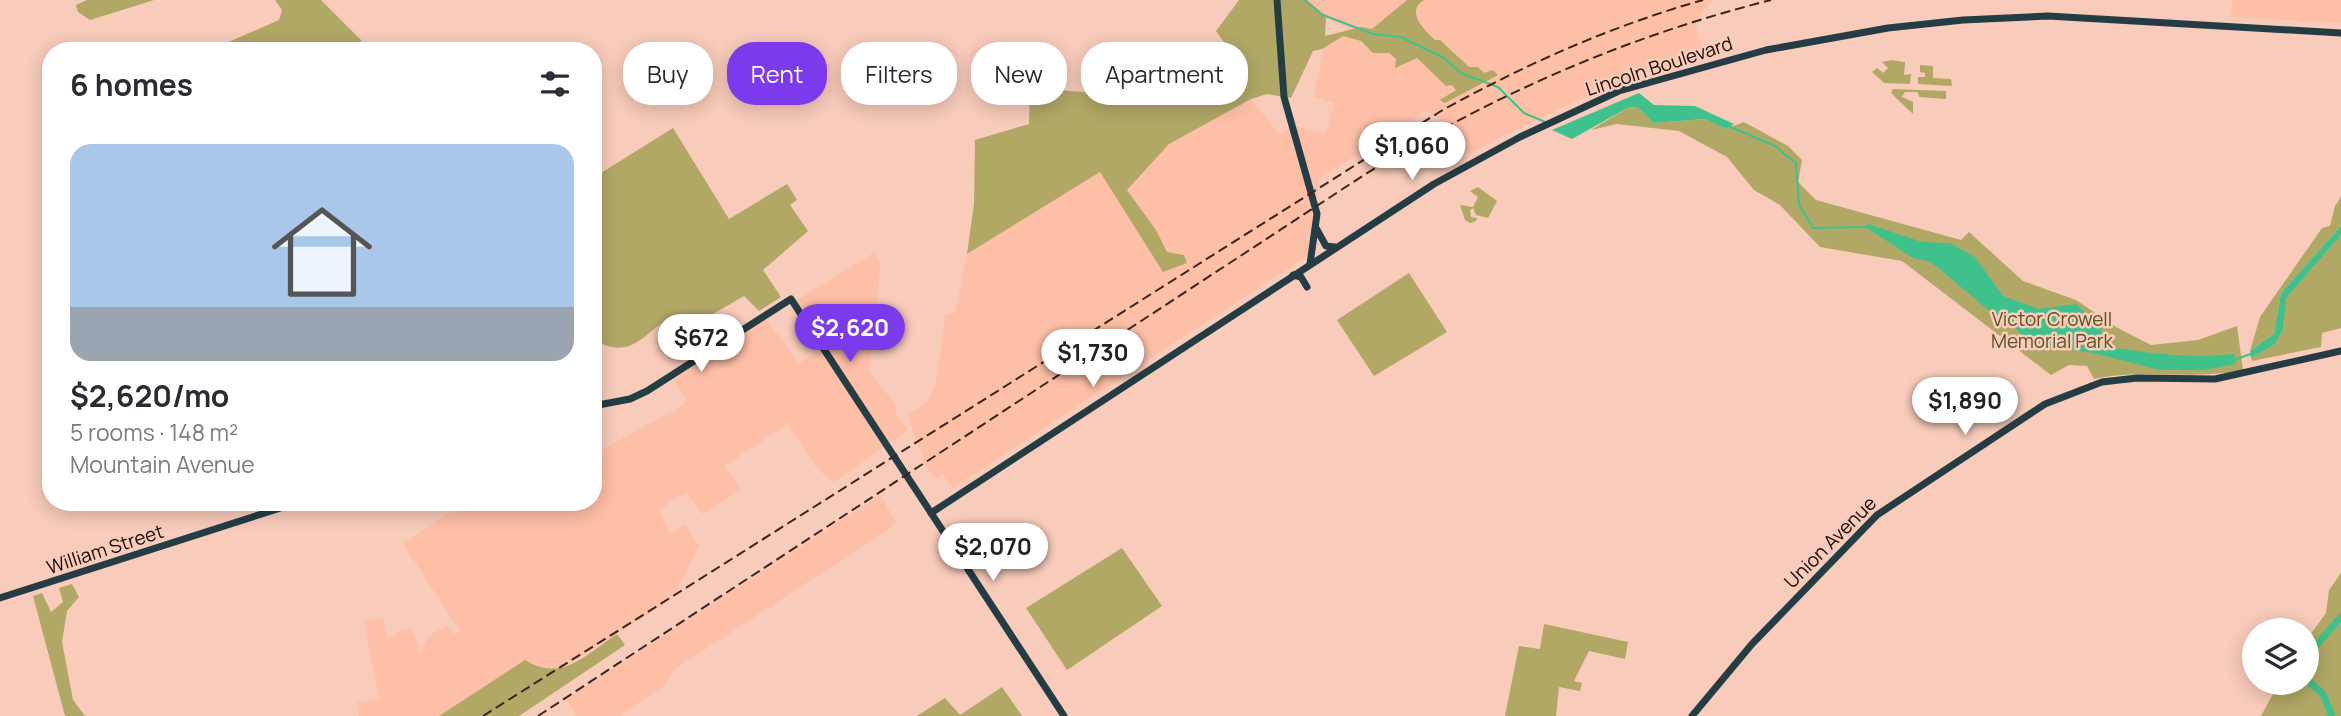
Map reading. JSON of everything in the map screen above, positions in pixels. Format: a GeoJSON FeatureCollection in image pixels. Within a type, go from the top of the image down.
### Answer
{"type":"FeatureCollection","features":[{"type":"Feature","properties":{"kind":"main road"},"geometry":{"type":"LineString","coordinates":[[1277,0],[1287,113],[1315,200],[1316,224],[1310,264]]}},
{"type":"Feature","properties":{"kind":"main road","name":"Lincoln Boulevard"},"geometry":{"type":"LineString","coordinates":[[931,513],[1336,247],[1463,167],[1542,126],[1619,92],[1709,64],[1791,45],[1928,23],[2048,16],[2341,33]]}},
{"type":"Feature","properties":{"kind":"main road"},"geometry":{"type":"LineString","coordinates":[[1316,224],[1326,246],[1336,247]]}},
{"type":"Feature","properties":{"kind":"main road"},"geometry":{"type":"LineString","coordinates":[[1293,275],[1301,277],[1307,287]]}},
{"type":"Feature","properties":{"kind":"main road"},"geometry":{"type":"LineString","coordinates":[[602,404],[629,399],[647,391],[791,299],[1064,716]]}},
{"type":"Feature","properties":{"kind":"main road","name":"Union Avenue"},"geometry":{"type":"LineString","coordinates":[[1692,716],[1752,644],[1877,515],[2045,404],[2102,382],[2137,378],[2215,379],[2341,351]]}},
{"type":"Feature","properties":{"kind":"main road","name":"William Street"},"geometry":{"type":"LineString","coordinates":[[0,598],[271,511]]}},
{"type":"Feature","properties":{"kind":"shaded area"},"geometry":{"type":"Polygon","coordinates":[[[1305,0],[1712,0],[1695,22],[1704,56],[1618,82],[1500,137],[1468,155],[1450,125],[1426,111],[1319,179],[1310,254],[952,488],[943,475],[935,479],[926,466],[907,414],[927,403],[936,383],[945,315],[955,313],[967,254],[1100,172],[1163,271],[1187,263],[1184,255],[1167,252],[1156,230],[1126,190],[1169,144],[1240,105],[1248,105],[1251,99],[1279,134],[1295,126],[1326,134],[1334,103],[1314,97],[1324,45],[1344,34],[1348,28],[1326,18],[1305,0]]]}},
{"type":"Feature","properties":{"kind":"shaded area"},"geometry":{"type":"Polygon","coordinates":[[[2232,0],[2341,0],[2341,23],[2231,17],[2232,0]]]}},
{"type":"Feature","properties":{"kind":"shaded area"},"geometry":{"type":"Polygon","coordinates":[[[1639,93],[1654,105],[1695,106],[1734,124],[1726,129],[1705,119],[1653,123],[1639,108],[1629,107],[1572,139],[1552,130],[1639,93]]]}},
{"type":"Feature","properties":{"kind":"shaded area"},"geometry":{"type":"Polygon","coordinates":[[[1868,224],[1922,242],[1950,243],[1975,257],[2003,296],[2039,309],[2076,304],[2102,328],[2099,345],[2166,354],[2234,354],[2236,364],[2203,370],[2160,370],[2093,353],[2043,345],[2022,335],[2003,315],[1991,312],[1931,262],[1913,258],[1867,228],[1868,224]]]}},
{"type":"Feature","properties":{"kind":"shaded area"},"geometry":{"type":"Polygon","coordinates":[[[2341,226],[2341,235],[2286,298],[2283,330],[2275,344],[2251,358],[2250,351],[2274,334],[2281,293],[2341,226]]]}},
{"type":"Feature","properties":{"kind":"shaded area"},"geometry":{"type":"Polygon","coordinates":[[[875,252],[881,262],[869,371],[895,404],[897,416],[908,430],[834,482],[817,469],[788,424],[725,466],[740,489],[702,514],[686,492],[659,510],[670,534],[686,524],[699,546],[672,599],[560,670],[541,671],[524,661],[439,716],[359,716],[356,703],[379,698],[364,622],[384,618],[387,641],[401,629],[412,629],[421,653],[427,637],[446,626],[454,634],[460,631],[403,544],[452,511],[602,511],[602,450],[681,406],[687,400],[674,380],[704,358],[766,319],[799,363],[827,346],[797,300],[875,252]]]}},
{"type":"Feature","properties":{"kind":"shaded area"},"geometry":{"type":"Polygon","coordinates":[[[880,495],[897,523],[674,670],[664,686],[618,716],[576,716],[566,699],[880,495]]]}},
{"type":"Feature","properties":{"kind":"green space"},"geometry":{"type":"Polygon","coordinates":[[[87,0],[154,0],[90,20],[78,12],[76,5],[87,0]]]}},
{"type":"Feature","properties":{"kind":"green space"},"geometry":{"type":"Polygon","coordinates":[[[275,0],[321,0],[362,41],[229,42],[279,20],[282,10],[275,0]]]}},
{"type":"Feature","properties":{"kind":"green space"},"geometry":{"type":"Polygon","coordinates":[[[1239,0],[1305,0],[1326,18],[1325,36],[1361,27],[1372,29],[1407,0],[1424,0],[1416,10],[1416,15],[1431,36],[1440,40],[1469,67],[1478,67],[1484,73],[1493,70],[1498,75],[1445,103],[1440,100],[1456,90],[1452,85],[1446,86],[1417,58],[1395,68],[1396,59],[1389,53],[1373,53],[1361,41],[1343,36],[1322,49],[1313,51],[1291,98],[1267,94],[1248,101],[1248,42],[1224,42],[1216,31],[1239,0]]]}},
{"type":"Feature","properties":{"kind":"green space"},"geometry":{"type":"Polygon","coordinates":[[[1882,62],[1905,62],[1904,75],[1911,74],[1910,84],[1884,83],[1872,72],[1877,68],[1883,73],[1888,68],[1882,62]]]}},
{"type":"Feature","properties":{"kind":"green space"},"geometry":{"type":"Polygon","coordinates":[[[1920,65],[1933,66],[1933,78],[1951,79],[1952,86],[1918,84],[1918,77],[1925,77],[1925,73],[1920,72],[1920,65]]]}},
{"type":"Feature","properties":{"kind":"green space"},"geometry":{"type":"Polygon","coordinates":[[[1893,89],[1946,91],[1946,99],[1919,97],[1918,92],[1905,92],[1902,97],[1913,102],[1913,114],[1891,93],[1893,89]]]}},
{"type":"Feature","properties":{"kind":"green space"},"geometry":{"type":"Polygon","coordinates":[[[1067,91],[1081,92],[1081,105],[1240,105],[1169,144],[1127,190],[1156,230],[1167,252],[1184,255],[1187,263],[1163,272],[1100,172],[967,254],[974,204],[975,140],[1029,124],[1030,105],[1067,105],[1067,91]]]}},
{"type":"Feature","properties":{"kind":"green space","name":"Victor Crowell Memorial Park"},"geometry":{"type":"Polygon","coordinates":[[[1629,107],[1639,108],[1653,123],[1705,119],[1726,129],[1744,122],[1788,146],[1802,160],[1798,182],[1816,200],[1961,240],[1969,232],[2023,281],[2076,300],[2116,327],[2151,345],[2198,340],[2237,326],[2243,370],[2205,375],[2130,374],[2094,379],[2087,366],[2069,365],[2051,375],[1902,261],[1820,247],[1780,205],[1754,190],[1727,157],[1679,131],[1617,124],[1591,130],[1629,107]]]}},
{"type":"Feature","properties":{"kind":"green space"},"geometry":{"type":"Polygon","coordinates":[[[673,128],[729,219],[787,184],[797,200],[790,205],[808,231],[763,270],[781,297],[759,311],[744,296],[708,317],[721,336],[697,352],[682,334],[674,338],[662,323],[634,344],[620,348],[602,344],[602,172],[673,128]]]}},
{"type":"Feature","properties":{"kind":"green space"},"geometry":{"type":"Polygon","coordinates":[[[1478,187],[1497,201],[1488,218],[1476,215],[1473,208],[1470,210],[1471,217],[1477,218],[1470,223],[1465,220],[1460,205],[1473,207],[1478,197],[1470,191],[1478,187]]]}},
{"type":"Feature","properties":{"kind":"green space"},"geometry":{"type":"Polygon","coordinates":[[[2341,197],[2341,226],[2281,293],[2274,334],[2250,351],[2260,317],[2322,228],[2330,226],[2335,206],[2341,197]]]}},
{"type":"Feature","properties":{"kind":"green space"},"geometry":{"type":"Polygon","coordinates":[[[2341,235],[2341,328],[2322,333],[2321,347],[2252,361],[2251,358],[2275,344],[2283,330],[2285,298],[2341,235]]]}},
{"type":"Feature","properties":{"kind":"green space"},"geometry":{"type":"Polygon","coordinates":[[[1409,273],[1447,332],[1374,376],[1337,320],[1409,273]]]}},
{"type":"Feature","properties":{"kind":"green space"},"geometry":{"type":"Polygon","coordinates":[[[1122,548],[1162,606],[1067,670],[1026,608],[1122,548]]]}},
{"type":"Feature","properties":{"kind":"green space"},"geometry":{"type":"Polygon","coordinates":[[[2341,573],[2341,716],[2261,716],[2272,695],[2319,695],[2319,623],[2326,613],[2329,590],[2341,573]]]}},
{"type":"Feature","properties":{"kind":"green space"},"geometry":{"type":"Polygon","coordinates":[[[72,584],[79,597],[67,611],[62,642],[73,700],[85,716],[65,716],[33,596],[42,593],[51,612],[63,602],[59,588],[72,584]]]}},
{"type":"Feature","properties":{"kind":"green space"},"geometry":{"type":"Polygon","coordinates":[[[1544,624],[1628,642],[1625,659],[1589,651],[1574,681],[1582,683],[1580,691],[1559,687],[1556,716],[1505,716],[1519,646],[1540,649],[1544,624]]]}},
{"type":"Feature","properties":{"kind":"green space"},"geometry":{"type":"Polygon","coordinates":[[[617,634],[625,645],[519,716],[439,716],[525,660],[550,669],[573,664],[617,634]]]}},
{"type":"Feature","properties":{"kind":"green space"},"geometry":{"type":"Polygon","coordinates":[[[1002,687],[1022,716],[917,716],[945,698],[960,715],[1002,687]]]}},
{"type":"Feature","properties":{"kind":"waterway"},"geometry":{"type":"LineString","coordinates":[[1305,0],[1323,15],[1373,34],[1401,37],[1444,58],[1461,73],[1498,87],[1524,113],[1545,122]]}},
{"type":"Feature","properties":{"kind":"waterway"},"geometry":{"type":"LineString","coordinates":[[1728,126],[1775,146],[1796,163],[1799,204],[1813,228],[1868,227]]}},
{"type":"Feature","properties":{"kind":"waterway"},"geometry":{"type":"LineString","coordinates":[[2233,360],[2251,354]]}},
{"type":"Feature","properties":{"kind":"waterway"},"geometry":{"type":"LineString","coordinates":[[2319,642],[2341,617]]}},
{"type":"Feature","properties":{"kind":"waterway"},"geometry":{"type":"LineString","coordinates":[[2319,690],[2332,716]]}},
{"type":"Feature","properties":{"kind":"railway"},"geometry":{"type":"LineString","coordinates":[[483,716],[1441,111],[1504,78],[1602,34],[1703,0]]}},
{"type":"Feature","properties":{"kind":"railway"},"geometry":{"type":"LineString","coordinates":[[538,716],[1412,146],[1561,71],[1664,32],[1771,0]]}}]}
